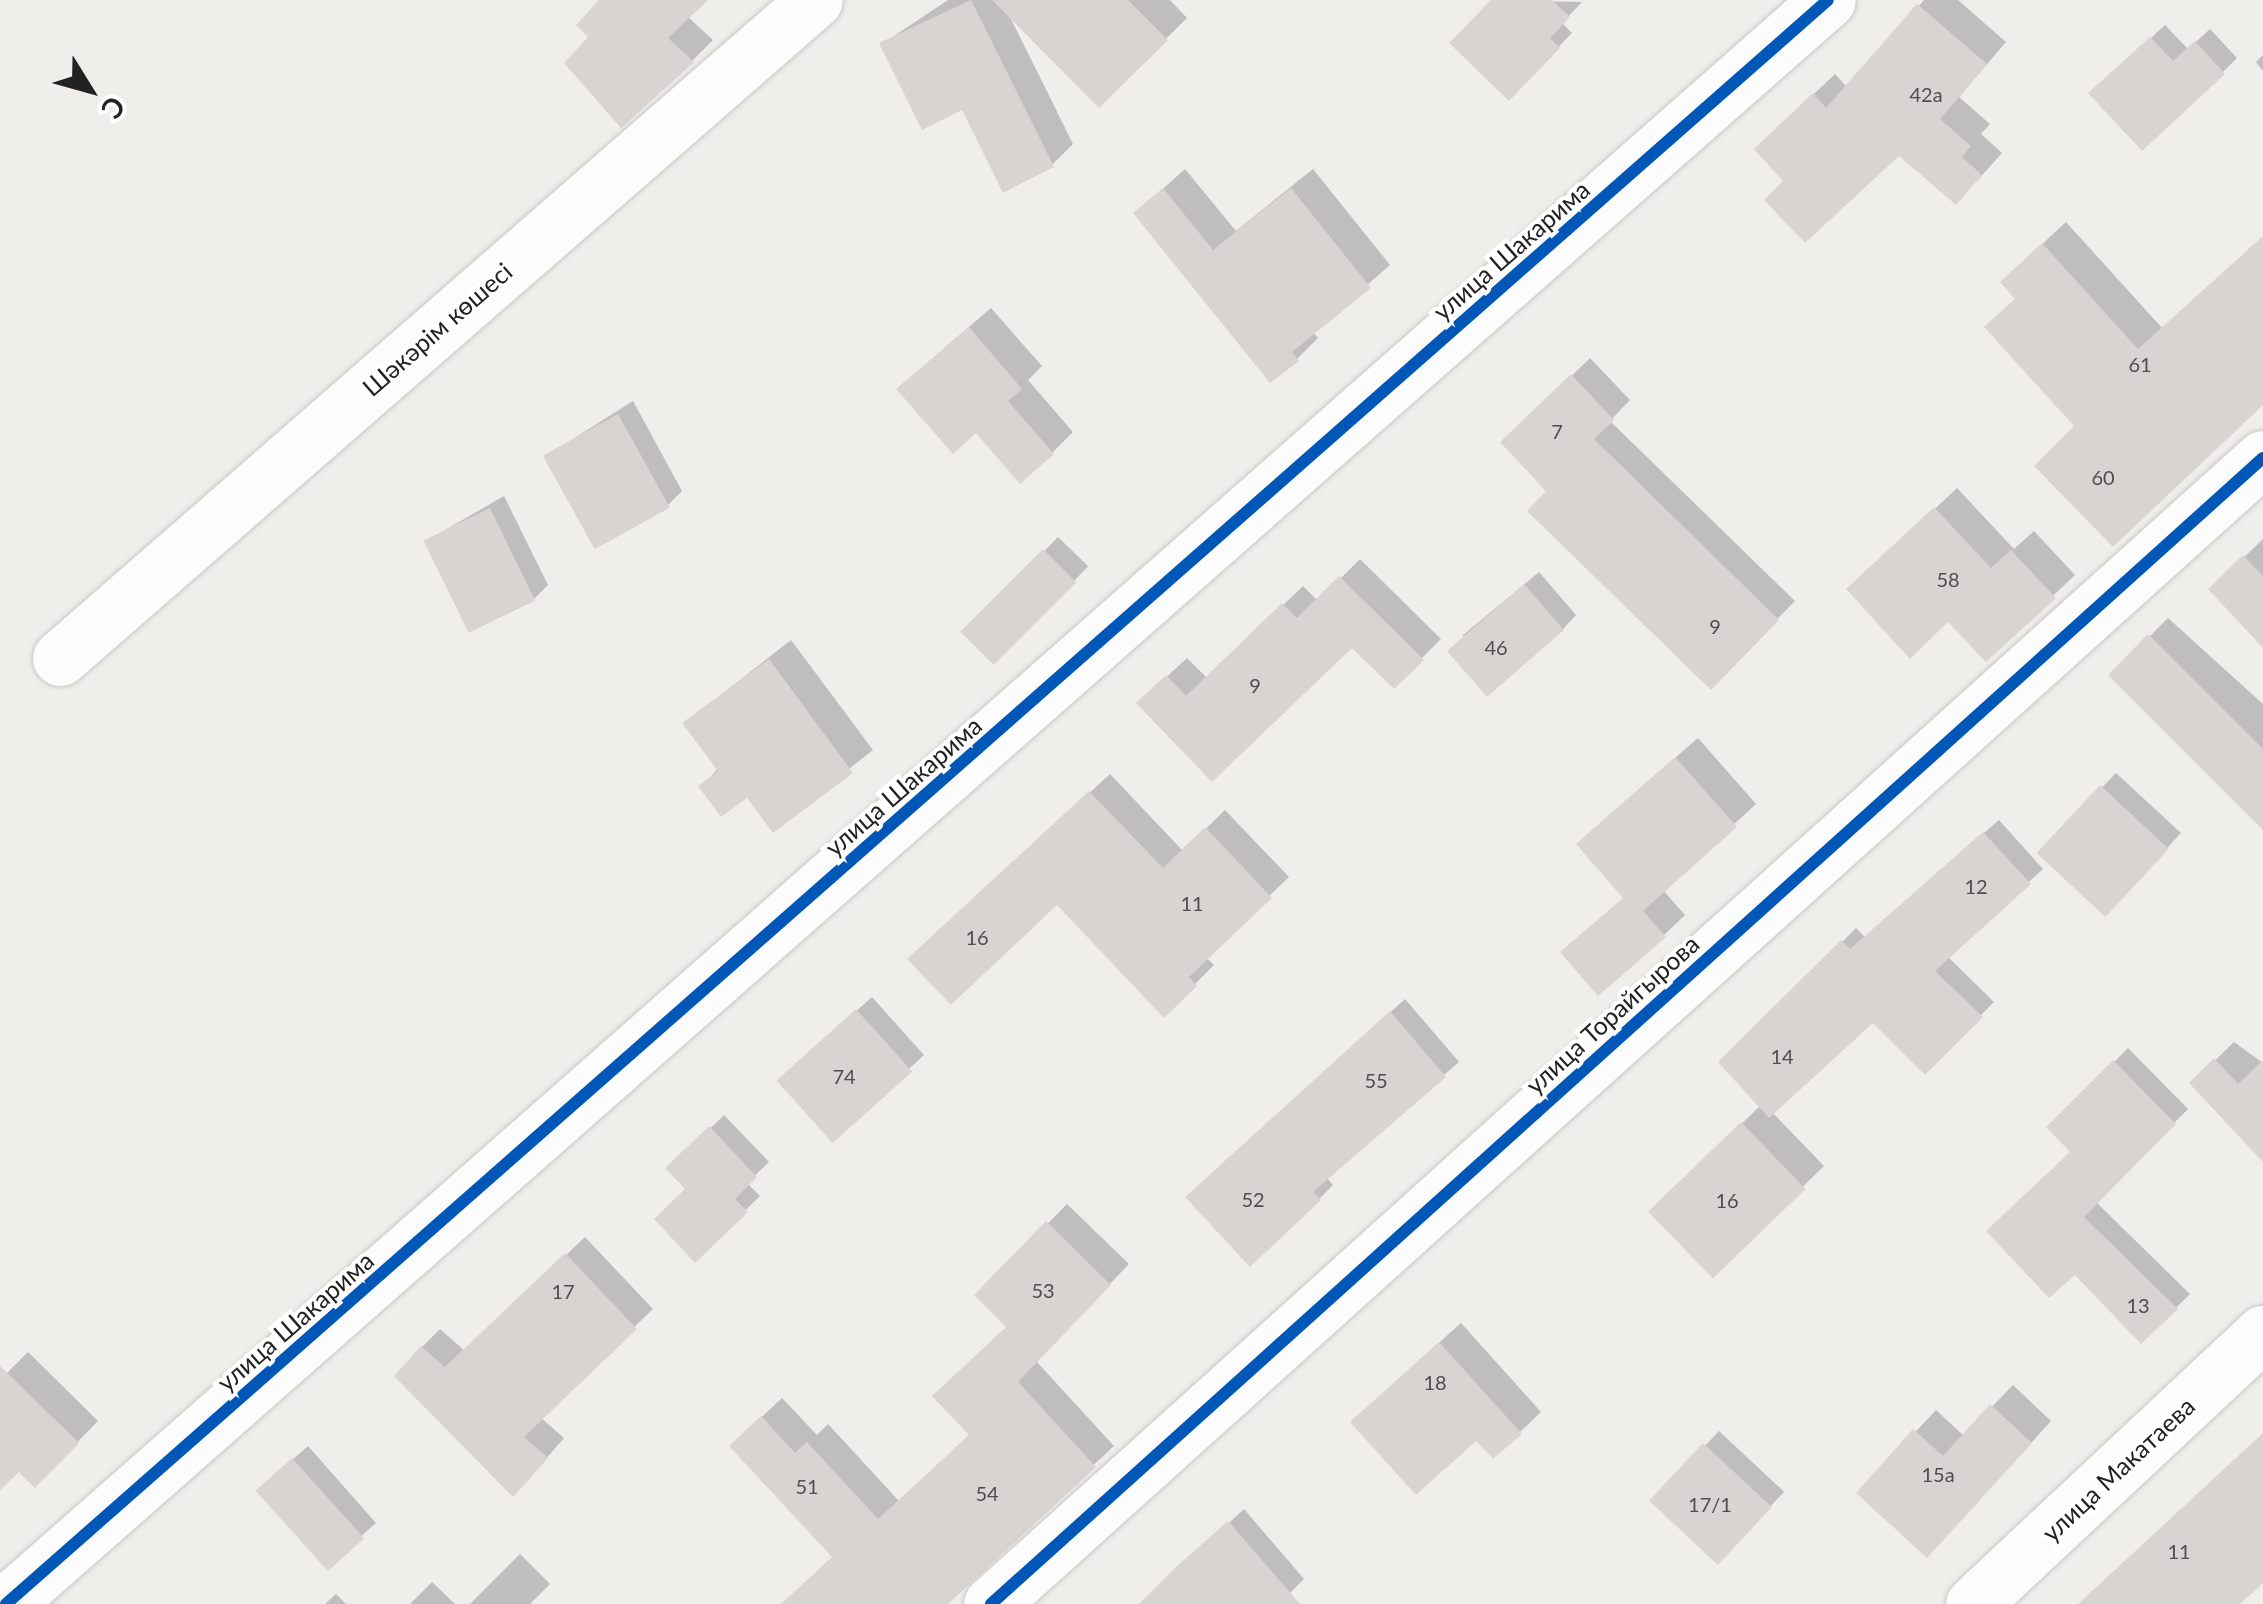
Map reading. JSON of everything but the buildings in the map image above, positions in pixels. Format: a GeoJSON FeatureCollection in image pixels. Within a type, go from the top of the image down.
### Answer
{"type":"FeatureCollection","features":[{"type":"Feature","properties":{"kind":"street","name":"Шәкәрім көшесі"},"geometry":{"type":"LineString","coordinates":[[60,658],[814,0]]}},
{"type":"Feature","properties":{"kind":"street","name":"улица Шакарима"},"geometry":{"type":"LineString","coordinates":[[6,1604],[1828,0]]}},
{"type":"Feature","properties":{"kind":"street","name":"улица Торайгырова"},"geometry":{"type":"LineString","coordinates":[[991,1604],[2263,458]]}},
{"type":"Feature","properties":{"kind":"street","name":"улица Макатаева"},"geometry":{"type":"LineString","coordinates":[[1972,1604],[2263,1333]]}},
{"type":"Feature","properties":{"kind":"cycle path"},"geometry":{"type":"LineString","coordinates":[[6,1604],[1828,0]]}},
{"type":"Feature","properties":{"kind":"cycle path"},"geometry":{"type":"LineString","coordinates":[[991,1604],[2263,458]]}}]}
